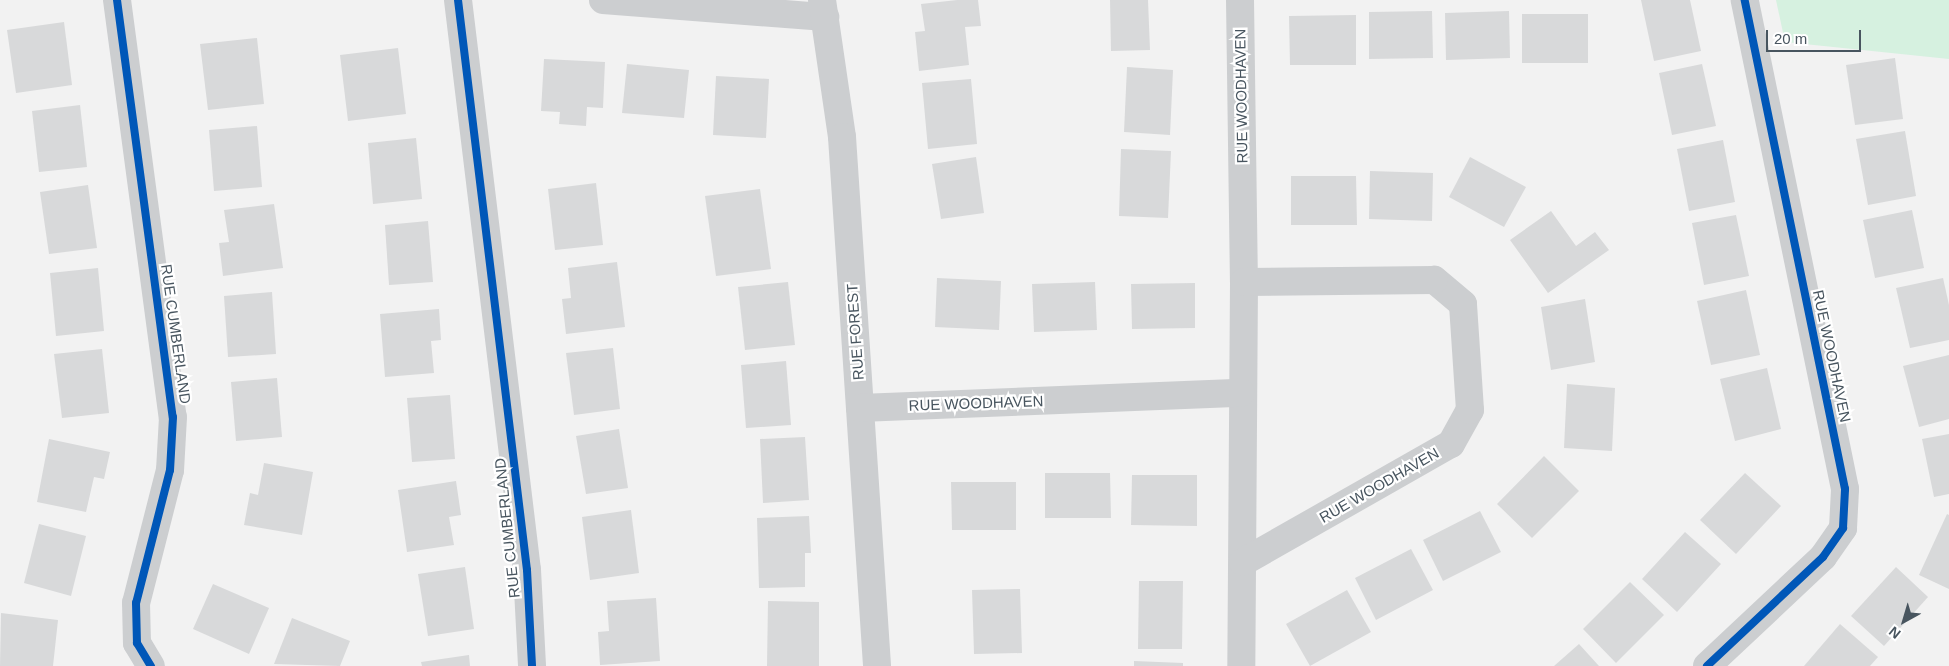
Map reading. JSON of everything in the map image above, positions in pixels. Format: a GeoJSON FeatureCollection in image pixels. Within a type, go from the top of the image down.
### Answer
{"type":"FeatureCollection","features":[{"type":"Feature","properties":{"kind":"street","name":"RUE CUMBERLAND"},"geometry":{"type":"LineString","coordinates":[[117,0],[173,417],[170,470],[136,603],[137,643],[151,666]]}},
{"type":"Feature","properties":{"kind":"street","name":"RUE CUMBERLAND"},"geometry":{"type":"LineString","coordinates":[[458,0],[528,570],[532,666]]}},
{"type":"Feature","properties":{"kind":"street"},"geometry":{"type":"LineString","coordinates":[[603,0],[823,9]]}},
{"type":"Feature","properties":{"kind":"street","name":"RUE WOODHAVEN"},"geometry":{"type":"LineString","coordinates":[[1240,0],[1244,282],[1241,393],[1243,562],[1241,666]]}},
{"type":"Feature","properties":{"kind":"street","name":"RUE WOODHAVEN"},"geometry":{"type":"LineString","coordinates":[[1708,666],[1822,557],[1843,528],[1845,489],[1745,0]]}},
{"type":"Feature","properties":{"kind":"street","name":"RUE FOREST"},"geometry":{"type":"LineString","coordinates":[[823,9],[842,137],[877,666]]}},
{"type":"Feature","properties":{"kind":"street","name":"RUE WOODHAVEN"},"geometry":{"type":"LineString","coordinates":[[1243,562],[1451,444],[1470,410],[1463,304],[1434,280],[1244,282]]}},
{"type":"Feature","properties":{"kind":"street","name":"RUE WOODHAVEN"},"geometry":{"type":"LineString","coordinates":[[860,408],[1241,393]]}},
{"type":"Feature","properties":{"kind":"green space"},"geometry":{"type":"Polygon","coordinates":[[[1776,0],[1949,0],[1949,59],[1785,42],[1776,0]]]}},
{"type":"Feature","properties":{"kind":"building"},"geometry":{"type":"Polygon","coordinates":[[[978,0],[981,26],[965,27],[969,65],[919,71],[915,32],[925,31],[921,4],[978,0]]]}},
{"type":"Feature","properties":{"kind":"building"},"geometry":{"type":"Polygon","coordinates":[[[1110,0],[1148,0],[1150,50],[1111,51],[1110,0]]]}},
{"type":"Feature","properties":{"kind":"building"},"geometry":{"type":"Polygon","coordinates":[[[1641,0],[1690,0],[1701,51],[1654,61],[1641,0]]]}},
{"type":"Feature","properties":{"kind":"building"},"geometry":{"type":"Polygon","coordinates":[[[1432,11],[1433,58],[1369,59],[1369,12],[1432,11]]]}},
{"type":"Feature","properties":{"kind":"building"},"geometry":{"type":"Polygon","coordinates":[[[1509,11],[1510,58],[1446,60],[1445,13],[1509,11]]]}},
{"type":"Feature","properties":{"kind":"building"},"geometry":{"type":"Polygon","coordinates":[[[1522,14],[1588,14],[1588,63],[1522,63],[1522,14]]]}},
{"type":"Feature","properties":{"kind":"building"},"geometry":{"type":"Polygon","coordinates":[[[1356,15],[1356,65],[1290,65],[1289,16],[1356,15]]]}},
{"type":"Feature","properties":{"kind":"building"},"geometry":{"type":"Polygon","coordinates":[[[64,22],[72,85],[16,93],[7,30],[64,22]]]}},
{"type":"Feature","properties":{"kind":"building"},"geometry":{"type":"Polygon","coordinates":[[[257,38],[264,104],[208,110],[200,44],[257,38]]]}},
{"type":"Feature","properties":{"kind":"building"},"geometry":{"type":"Polygon","coordinates":[[[398,48],[406,114],[348,121],[340,55],[398,48]]]}},
{"type":"Feature","properties":{"kind":"building"},"geometry":{"type":"Polygon","coordinates":[[[1895,58],[1903,119],[1855,125],[1846,65],[1895,58]]]}},
{"type":"Feature","properties":{"kind":"building"},"geometry":{"type":"Polygon","coordinates":[[[544,59],[605,62],[603,108],[587,107],[586,126],[559,124],[560,112],[541,111],[544,59]]]}},
{"type":"Feature","properties":{"kind":"building"},"geometry":{"type":"Polygon","coordinates":[[[627,64],[689,70],[684,118],[622,113],[627,64]]]}},
{"type":"Feature","properties":{"kind":"building"},"geometry":{"type":"Polygon","coordinates":[[[1702,64],[1716,126],[1672,135],[1659,73],[1702,64]]]}},
{"type":"Feature","properties":{"kind":"building"},"geometry":{"type":"Polygon","coordinates":[[[1127,67],[1173,70],[1170,135],[1124,132],[1127,67]]]}},
{"type":"Feature","properties":{"kind":"building"},"geometry":{"type":"Polygon","coordinates":[[[716,76],[769,79],[766,138],[713,135],[716,76]]]}},
{"type":"Feature","properties":{"kind":"building"},"geometry":{"type":"Polygon","coordinates":[[[971,79],[977,144],[928,149],[922,83],[971,79]]]}},
{"type":"Feature","properties":{"kind":"building"},"geometry":{"type":"Polygon","coordinates":[[[80,105],[87,167],[39,172],[32,111],[80,105]]]}},
{"type":"Feature","properties":{"kind":"building"},"geometry":{"type":"Polygon","coordinates":[[[257,126],[262,187],[214,191],[209,130],[257,126]]]}},
{"type":"Feature","properties":{"kind":"building"},"geometry":{"type":"Polygon","coordinates":[[[1905,131],[1916,196],[1868,205],[1856,139],[1905,131]]]}},
{"type":"Feature","properties":{"kind":"building"},"geometry":{"type":"Polygon","coordinates":[[[416,138],[422,199],[373,204],[368,143],[416,138]]]}},
{"type":"Feature","properties":{"kind":"building"},"geometry":{"type":"Polygon","coordinates":[[[1723,140],[1735,202],[1689,211],[1677,149],[1723,140]]]}},
{"type":"Feature","properties":{"kind":"building"},"geometry":{"type":"Polygon","coordinates":[[[1121,149],[1171,151],[1168,218],[1119,216],[1121,149]]]}},
{"type":"Feature","properties":{"kind":"building"},"geometry":{"type":"Polygon","coordinates":[[[976,157],[984,213],[941,219],[932,164],[976,157]]]}},
{"type":"Feature","properties":{"kind":"building"},"geometry":{"type":"Polygon","coordinates":[[[1470,157],[1526,187],[1504,227],[1449,197],[1470,157]]]}},
{"type":"Feature","properties":{"kind":"building"},"geometry":{"type":"Polygon","coordinates":[[[1370,171],[1433,173],[1432,221],[1369,219],[1370,171]]]}},
{"type":"Feature","properties":{"kind":"building"},"geometry":{"type":"Polygon","coordinates":[[[1291,176],[1356,176],[1357,225],[1291,225],[1291,176]]]}},
{"type":"Feature","properties":{"kind":"building"},"geometry":{"type":"Polygon","coordinates":[[[596,183],[603,245],[555,250],[548,189],[596,183]]]}},
{"type":"Feature","properties":{"kind":"building"},"geometry":{"type":"Polygon","coordinates":[[[88,185],[97,248],[49,254],[40,192],[88,185]]]}},
{"type":"Feature","properties":{"kind":"building"},"geometry":{"type":"Polygon","coordinates":[[[760,189],[771,269],[716,276],[705,196],[760,189]]]}},
{"type":"Feature","properties":{"kind":"building"},"geometry":{"type":"Polygon","coordinates":[[[274,204],[283,268],[223,276],[219,243],[229,242],[224,210],[274,204]]]}},
{"type":"Feature","properties":{"kind":"building"},"geometry":{"type":"Polygon","coordinates":[[[1912,210],[1924,268],[1875,278],[1863,220],[1912,210]]]}},
{"type":"Feature","properties":{"kind":"building"},"geometry":{"type":"Polygon","coordinates":[[[1551,211],[1576,246],[1595,232],[1609,250],[1548,293],[1510,240],[1551,211]]]}},
{"type":"Feature","properties":{"kind":"building"},"geometry":{"type":"Polygon","coordinates":[[[1736,215],[1749,276],[1704,285],[1692,223],[1736,215]]]}},
{"type":"Feature","properties":{"kind":"building"},"geometry":{"type":"Polygon","coordinates":[[[428,221],[433,282],[389,285],[385,225],[428,221]]]}},
{"type":"Feature","properties":{"kind":"building"},"geometry":{"type":"Polygon","coordinates":[[[617,262],[625,327],[566,334],[562,299],[571,298],[568,268],[617,262]]]}},
{"type":"Feature","properties":{"kind":"building"},"geometry":{"type":"Polygon","coordinates":[[[98,268],[104,331],[56,336],[50,273],[98,268]]]}},
{"type":"Feature","properties":{"kind":"building"},"geometry":{"type":"Polygon","coordinates":[[[937,278],[1001,281],[999,330],[935,327],[937,278]]]}},
{"type":"Feature","properties":{"kind":"building"},"geometry":{"type":"Polygon","coordinates":[[[1943,278],[1949,305],[1949,340],[1910,348],[1896,288],[1943,278]]]}},
{"type":"Feature","properties":{"kind":"building"},"geometry":{"type":"Polygon","coordinates":[[[788,282],[795,345],[745,350],[738,287],[788,282]]]}},
{"type":"Feature","properties":{"kind":"building"},"geometry":{"type":"Polygon","coordinates":[[[1095,282],[1097,330],[1034,332],[1032,284],[1095,282]]]}},
{"type":"Feature","properties":{"kind":"building"},"geometry":{"type":"Polygon","coordinates":[[[1195,283],[1195,328],[1132,329],[1131,284],[1195,283]]]}},
{"type":"Feature","properties":{"kind":"building"},"geometry":{"type":"Polygon","coordinates":[[[1746,290],[1760,355],[1711,365],[1697,301],[1746,290]]]}},
{"type":"Feature","properties":{"kind":"building"},"geometry":{"type":"Polygon","coordinates":[[[272,292],[276,354],[228,357],[224,296],[272,292]]]}},
{"type":"Feature","properties":{"kind":"building"},"geometry":{"type":"Polygon","coordinates":[[[1585,299],[1595,362],[1551,370],[1541,307],[1585,299]]]}},
{"type":"Feature","properties":{"kind":"building"},"geometry":{"type":"Polygon","coordinates":[[[439,309],[441,340],[431,341],[434,373],[385,377],[380,314],[439,309]]]}},
{"type":"Feature","properties":{"kind":"building"},"geometry":{"type":"Polygon","coordinates":[[[613,348],[620,409],[574,415],[566,353],[613,348]]]}},
{"type":"Feature","properties":{"kind":"building"},"geometry":{"type":"Polygon","coordinates":[[[102,349],[109,413],[62,418],[54,354],[102,349]]]}},
{"type":"Feature","properties":{"kind":"building"},"geometry":{"type":"Polygon","coordinates":[[[1949,355],[1949,419],[1919,427],[1903,366],[1949,355]]]}},
{"type":"Feature","properties":{"kind":"building"},"geometry":{"type":"Polygon","coordinates":[[[786,361],[791,425],[746,428],[741,365],[786,361]]]}},
{"type":"Feature","properties":{"kind":"building"},"geometry":{"type":"Polygon","coordinates":[[[1767,368],[1781,429],[1735,441],[1720,379],[1767,368]]]}},
{"type":"Feature","properties":{"kind":"building"},"geometry":{"type":"Polygon","coordinates":[[[277,378],[282,437],[236,441],[231,382],[277,378]]]}},
{"type":"Feature","properties":{"kind":"building"},"geometry":{"type":"Polygon","coordinates":[[[1567,384],[1615,388],[1612,451],[1564,448],[1567,384]]]}},
{"type":"Feature","properties":{"kind":"building"},"geometry":{"type":"Polygon","coordinates":[[[450,395],[455,459],[412,462],[407,398],[450,395]]]}},
{"type":"Feature","properties":{"kind":"building"},"geometry":{"type":"Polygon","coordinates":[[[619,429],[628,488],[586,494],[576,436],[619,429]]]}},
{"type":"Feature","properties":{"kind":"building"},"geometry":{"type":"Polygon","coordinates":[[[1949,434],[1949,494],[1934,497],[1922,439],[1949,434]]]}},
{"type":"Feature","properties":{"kind":"building"},"geometry":{"type":"Polygon","coordinates":[[[805,437],[809,500],[763,503],[760,439],[805,437]]]}},
{"type":"Feature","properties":{"kind":"building"},"geometry":{"type":"Polygon","coordinates":[[[49,439],[110,452],[104,479],[94,477],[86,512],[37,502],[49,439]]]}},
{"type":"Feature","properties":{"kind":"building"},"geometry":{"type":"Polygon","coordinates":[[[1544,456],[1579,491],[1532,538],[1497,504],[1544,456]]]}},
{"type":"Feature","properties":{"kind":"building"},"geometry":{"type":"Polygon","coordinates":[[[264,463],[313,472],[302,535],[244,525],[250,493],[258,495],[264,463]]]}},
{"type":"Feature","properties":{"kind":"building"},"geometry":{"type":"Polygon","coordinates":[[[1045,473],[1110,473],[1111,518],[1045,518],[1045,473]]]}},
{"type":"Feature","properties":{"kind":"building"},"geometry":{"type":"Polygon","coordinates":[[[1745,473],[1781,506],[1736,554],[1700,520],[1745,473]]]}},
{"type":"Feature","properties":{"kind":"building"},"geometry":{"type":"Polygon","coordinates":[[[1132,475],[1197,475],[1197,526],[1131,525],[1132,475]]]}},
{"type":"Feature","properties":{"kind":"building"},"geometry":{"type":"Polygon","coordinates":[[[456,481],[461,515],[449,517],[454,545],[407,552],[398,490],[456,481]]]}},
{"type":"Feature","properties":{"kind":"building"},"geometry":{"type":"Polygon","coordinates":[[[951,482],[1016,482],[1016,530],[952,530],[951,482]]]}},
{"type":"Feature","properties":{"kind":"building"},"geometry":{"type":"Polygon","coordinates":[[[631,510],[639,573],[590,580],[582,517],[631,510]]]}},
{"type":"Feature","properties":{"kind":"building"},"geometry":{"type":"Polygon","coordinates":[[[1480,511],[1501,552],[1443,581],[1423,540],[1480,511]]]}},
{"type":"Feature","properties":{"kind":"building"},"geometry":{"type":"Polygon","coordinates":[[[1947,514],[1949,515],[1949,589],[1919,575],[1947,514]]]}},
{"type":"Feature","properties":{"kind":"building"},"geometry":{"type":"Polygon","coordinates":[[[809,516],[811,553],[805,553],[805,587],[759,588],[757,518],[809,516]]]}},
{"type":"Feature","properties":{"kind":"building"},"geometry":{"type":"Polygon","coordinates":[[[39,524],[86,536],[71,596],[24,583],[39,524]]]}},
{"type":"Feature","properties":{"kind":"building"},"geometry":{"type":"Polygon","coordinates":[[[1685,532],[1721,564],[1677,612],[1642,579],[1685,532]]]}},
{"type":"Feature","properties":{"kind":"building"},"geometry":{"type":"Polygon","coordinates":[[[1411,549],[1433,590],[1376,620],[1355,578],[1411,549]]]}},
{"type":"Feature","properties":{"kind":"building"},"geometry":{"type":"Polygon","coordinates":[[[465,567],[474,629],[428,636],[418,574],[465,567]]]}},
{"type":"Feature","properties":{"kind":"building"},"geometry":{"type":"Polygon","coordinates":[[[1896,567],[1928,597],[1884,646],[1851,616],[1896,567]]]}},
{"type":"Feature","properties":{"kind":"building"},"geometry":{"type":"Polygon","coordinates":[[[1139,581],[1183,581],[1182,649],[1138,649],[1139,581]]]}},
{"type":"Feature","properties":{"kind":"building"},"geometry":{"type":"Polygon","coordinates":[[[1630,582],[1664,615],[1616,663],[1583,629],[1630,582]]]}},
{"type":"Feature","properties":{"kind":"building"},"geometry":{"type":"Polygon","coordinates":[[[213,584],[269,608],[249,654],[193,629],[213,584]]]}},
{"type":"Feature","properties":{"kind":"building"},"geometry":{"type":"Polygon","coordinates":[[[1020,589],[1022,653],[974,654],[972,590],[1020,589]]]}},
{"type":"Feature","properties":{"kind":"building"},"geometry":{"type":"Polygon","coordinates":[[[1347,590],[1371,632],[1310,666],[1286,624],[1347,590]]]}},
{"type":"Feature","properties":{"kind":"building"},"geometry":{"type":"Polygon","coordinates":[[[656,598],[660,661],[600,665],[598,632],[609,631],[607,601],[656,598]]]}},
{"type":"Feature","properties":{"kind":"building"},"geometry":{"type":"Polygon","coordinates":[[[768,601],[819,602],[819,666],[767,666],[768,601]]]}},
{"type":"Feature","properties":{"kind":"building"},"geometry":{"type":"Polygon","coordinates":[[[1,613],[58,620],[53,666],[0,666],[1,613]]]}},
{"type":"Feature","properties":{"kind":"building"},"geometry":{"type":"Polygon","coordinates":[[[292,618],[350,641],[340,666],[274,664],[292,618]]]}},
{"type":"Feature","properties":{"kind":"building"},"geometry":{"type":"Polygon","coordinates":[[[1840,624],[1878,657],[1870,666],[1804,666],[1840,624]]]}},
{"type":"Feature","properties":{"kind":"building"},"geometry":{"type":"Polygon","coordinates":[[[1579,644],[1599,666],[1554,666],[1579,644]]]}},
{"type":"Feature","properties":{"kind":"building"},"geometry":{"type":"Polygon","coordinates":[[[469,655],[470,666],[422,666],[421,662],[469,655]]]}},
{"type":"Feature","properties":{"kind":"building"},"geometry":{"type":"Polygon","coordinates":[[[1134,661],[1183,663],[1183,666],[1134,666],[1134,661]]]}},
{"type":"Feature","properties":{"kind":"cycle path"},"geometry":{"type":"LineString","coordinates":[[117,0],[173,417],[170,470],[136,603],[137,643],[151,666]]}},
{"type":"Feature","properties":{"kind":"cycle path"},"geometry":{"type":"LineString","coordinates":[[458,0],[527,570],[532,666]]}},
{"type":"Feature","properties":{"kind":"cycle path"},"geometry":{"type":"LineString","coordinates":[[1707,666],[1823,557],[1843,528],[1845,489],[1745,0]]}}]}
